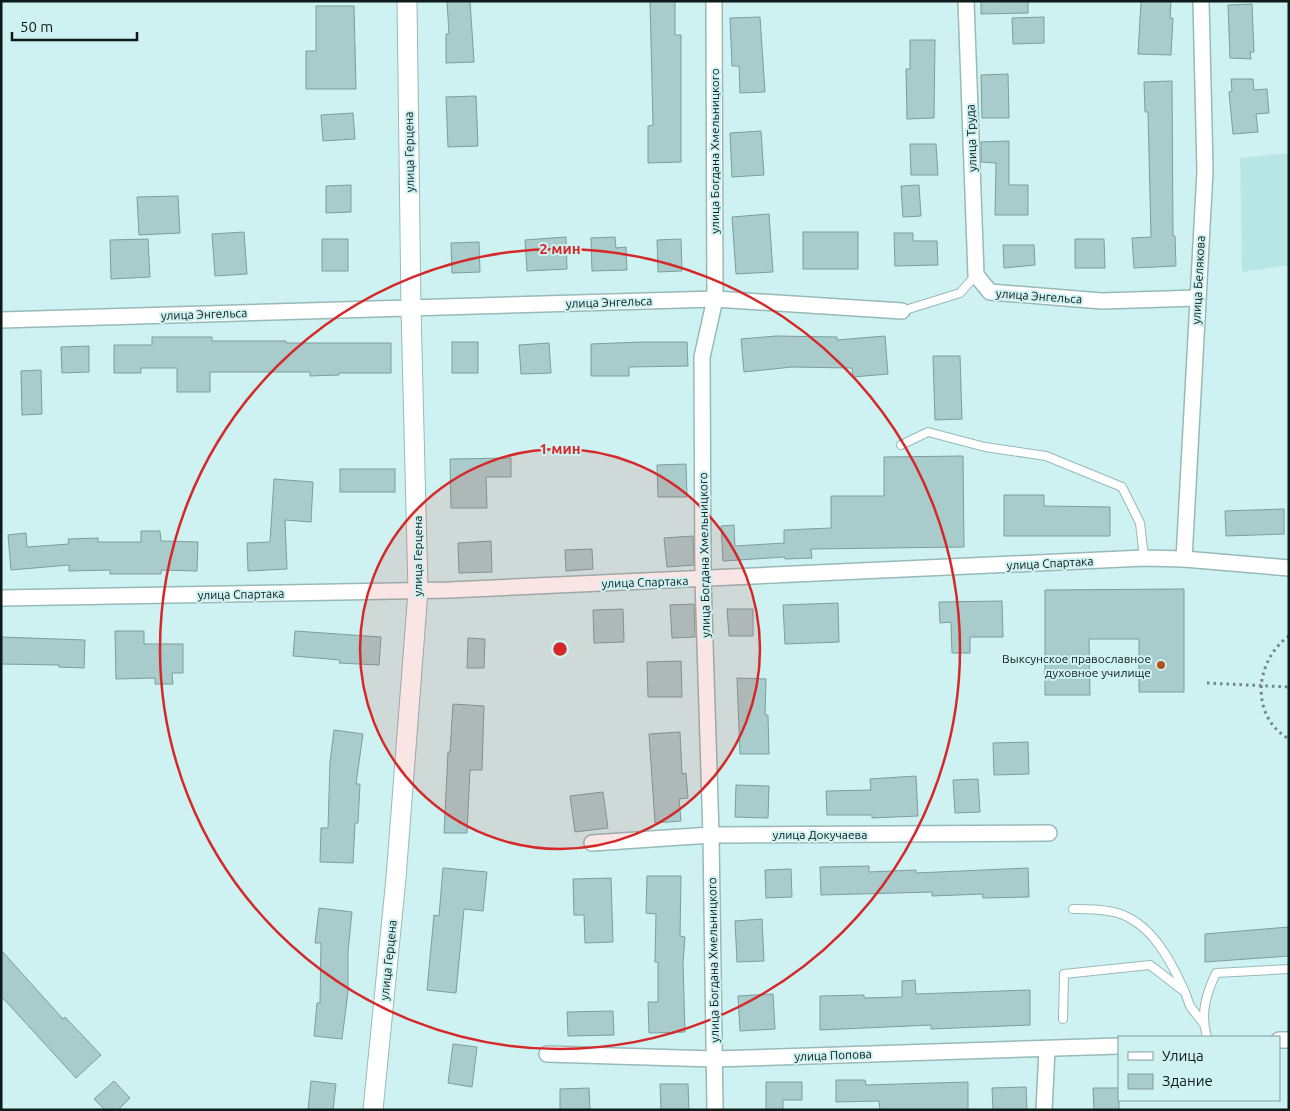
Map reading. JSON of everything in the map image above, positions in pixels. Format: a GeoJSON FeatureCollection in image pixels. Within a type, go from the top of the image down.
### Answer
{"type":"FeatureCollection","features":[{"type":"Feature","properties":{"kind":"street","name":"улица Герцена"},"geometry":{"type":"LineString","coordinates":[[373,1110],[396,878],[418,591],[411,308],[407,1]]}},
{"type":"Feature","properties":{"kind":"street","name":"улица Богдана Хмельницкого"},"geometry":{"type":"LineString","coordinates":[[714,1],[715,300],[702,357],[703,580],[711,835],[715,1110]]}},
{"type":"Feature","properties":{"kind":"street","name":"улица Труда"},"geometry":{"type":"LineString","coordinates":[[966,1],[976,275]]}},
{"type":"Feature","properties":{"kind":"street","name":"улица Белякова"},"geometry":{"type":"LineString","coordinates":[[1184,559],[1205,170],[1201,1]]}},
{"type":"Feature","properties":{"kind":"street","name":"улица Энгельса"},"geometry":{"type":"LineString","coordinates":[[976,275],[990,292],[1102,301],[1197,298]]}},
{"type":"Feature","properties":{"kind":"street","name":"улица Энгельса"},"geometry":{"type":"LineString","coordinates":[[1,320],[715,300],[902,311]]}},
{"type":"Feature","properties":{"kind":"street","name":"улица Спартака"},"geometry":{"type":"LineString","coordinates":[[1,598],[418,591],[703,580],[1144,558],[1184,559],[1289,568]]}},
{"type":"Feature","properties":{"kind":"street","name":"улица Докучаева"},"geometry":{"type":"LineString","coordinates":[[592,844],[711,835],[1049,833]]}},
{"type":"Feature","properties":{"kind":"street","name":"улица Попова"},"geometry":{"type":"LineString","coordinates":[[547,1054],[714,1059],[1118,1046]]}},
{"type":"Feature","properties":{"kind":"street"},"geometry":{"type":"LineString","coordinates":[[1044,1110],[1047,1049]]}},
{"type":"Feature","properties":{"kind":"lane","name":"улица Энгельса"},"geometry":{"type":"LineString","coordinates":[[902,311],[960,294],[976,275]]}},
{"type":"Feature","properties":{"kind":"lane"},"geometry":{"type":"LineString","coordinates":[[901,445],[928,432],[985,447],[1046,456],[1122,487],[1140,523],[1144,558]]}},
{"type":"Feature","properties":{"kind":"lane"},"geometry":{"type":"LineString","coordinates":[[1073,909],[1096,909],[1120,914],[1146,930],[1172,963],[1190,1006],[1203,1023],[1207,1036]]}},
{"type":"Feature","properties":{"kind":"lane"},"geometry":{"type":"LineString","coordinates":[[1063,1019],[1064,974],[1150,965],[1185,992]]}},
{"type":"Feature","properties":{"kind":"lane"},"geometry":{"type":"LineString","coordinates":[[1203,1023],[1206,994],[1216,973],[1289,969]]}},
{"type":"Feature","properties":{"kind":"path"},"geometry":{"type":"LineString","coordinates":[[1289,636],[1272,650],[1262,672],[1261,687],[1261,696],[1269,719],[1289,739]]}},
{"type":"Feature","properties":{"kind":"path"},"geometry":{"type":"LineString","coordinates":[[1207,683],[1289,687]]}},
{"type":"Feature","properties":{"kind":"shaded area"},"geometry":{"type":"Polygon","coordinates":[[[1289,153],[1289,265],[1242,272],[1240,158],[1289,153]]]}},
{"type":"Feature","properties":{"kind":"building"},"geometry":{"type":"Polygon","coordinates":[[[447,1],[470,1],[474,62],[446,63],[446,34],[449,34],[447,1]]]}},
{"type":"Feature","properties":{"kind":"building"},"geometry":{"type":"Polygon","coordinates":[[[650,1],[675,1],[675,35],[681,35],[681,162],[648,163],[648,126],[653,125],[650,1]]]}},
{"type":"Feature","properties":{"kind":"building"},"geometry":{"type":"Polygon","coordinates":[[[981,1],[1028,1],[1028,13],[981,14],[981,1]]]}},
{"type":"Feature","properties":{"kind":"building"},"geometry":{"type":"Polygon","coordinates":[[[1141,1],[1171,1],[1170,18],[1173,18],[1171,55],[1138,54],[1141,1]]]}},
{"type":"Feature","properties":{"kind":"building"},"geometry":{"type":"Polygon","coordinates":[[[1252,4],[1254,52],[1250,52],[1251,59],[1230,58],[1228,5],[1252,4]]]}},
{"type":"Feature","properties":{"kind":"building"},"geometry":{"type":"Polygon","coordinates":[[[316,6],[354,6],[356,89],[306,89],[306,51],[316,51],[316,6]]]}},
{"type":"Feature","properties":{"kind":"building"},"geometry":{"type":"Polygon","coordinates":[[[760,17],[765,92],[740,93],[739,66],[732,66],[730,18],[760,17]]]}},
{"type":"Feature","properties":{"kind":"building"},"geometry":{"type":"Polygon","coordinates":[[[1044,17],[1044,43],[1013,44],[1012,18],[1044,17]]]}},
{"type":"Feature","properties":{"kind":"building"},"geometry":{"type":"Polygon","coordinates":[[[910,40],[935,40],[934,118],[907,119],[906,69],[910,69],[910,40]]]}},
{"type":"Feature","properties":{"kind":"building"},"geometry":{"type":"Polygon","coordinates":[[[1008,74],[1009,118],[982,118],[981,75],[1008,74]]]}},
{"type":"Feature","properties":{"kind":"building"},"geometry":{"type":"Polygon","coordinates":[[[1231,79],[1253,79],[1254,90],[1267,89],[1269,113],[1256,114],[1258,132],[1233,134],[1229,92],[1232,91],[1231,79]]]}},
{"type":"Feature","properties":{"kind":"building"},"geometry":{"type":"Polygon","coordinates":[[[1172,81],[1173,236],[1175,236],[1176,266],[1134,268],[1132,238],[1151,237],[1148,112],[1145,112],[1144,82],[1172,81]]]}},
{"type":"Feature","properties":{"kind":"building"},"geometry":{"type":"Polygon","coordinates":[[[476,96],[478,146],[448,147],[446,97],[476,96]]]}},
{"type":"Feature","properties":{"kind":"building"},"geometry":{"type":"Polygon","coordinates":[[[353,113],[355,139],[323,141],[321,115],[353,113]]]}},
{"type":"Feature","properties":{"kind":"building"},"geometry":{"type":"Polygon","coordinates":[[[761,131],[764,175],[732,177],[730,133],[761,131]]]}},
{"type":"Feature","properties":{"kind":"building"},"geometry":{"type":"Polygon","coordinates":[[[1009,141],[1009,185],[1028,185],[1028,215],[995,215],[996,163],[981,162],[981,142],[1009,141]]]}},
{"type":"Feature","properties":{"kind":"building"},"geometry":{"type":"Polygon","coordinates":[[[910,144],[936,144],[938,175],[911,175],[910,144]]]}},
{"type":"Feature","properties":{"kind":"building"},"geometry":{"type":"Polygon","coordinates":[[[351,185],[351,212],[326,213],[326,186],[351,185]]]}},
{"type":"Feature","properties":{"kind":"building"},"geometry":{"type":"Polygon","coordinates":[[[919,185],[921,216],[903,217],[901,186],[919,185]]]}},
{"type":"Feature","properties":{"kind":"building"},"geometry":{"type":"Polygon","coordinates":[[[178,196],[180,233],[139,235],[137,197],[178,196]]]}},
{"type":"Feature","properties":{"kind":"building"},"geometry":{"type":"Polygon","coordinates":[[[769,214],[773,272],[736,274],[732,217],[769,214]]]}},
{"type":"Feature","properties":{"kind":"building"},"geometry":{"type":"Polygon","coordinates":[[[244,232],[247,274],[215,276],[212,234],[244,232]]]}},
{"type":"Feature","properties":{"kind":"building"},"geometry":{"type":"Polygon","coordinates":[[[803,232],[858,232],[858,269],[803,269],[803,232]]]}},
{"type":"Feature","properties":{"kind":"building"},"geometry":{"type":"Polygon","coordinates":[[[894,233],[913,233],[913,241],[937,241],[938,265],[895,266],[894,233]]]}},
{"type":"Feature","properties":{"kind":"building"},"geometry":{"type":"Polygon","coordinates":[[[566,237],[567,269],[527,271],[525,240],[566,237]]]}},
{"type":"Feature","properties":{"kind":"building"},"geometry":{"type":"Polygon","coordinates":[[[615,237],[616,248],[626,247],[627,270],[592,271],[591,238],[615,237]]]}},
{"type":"Feature","properties":{"kind":"building"},"geometry":{"type":"Polygon","coordinates":[[[148,239],[150,277],[111,279],[110,240],[148,239]]]}},
{"type":"Feature","properties":{"kind":"building"},"geometry":{"type":"Polygon","coordinates":[[[322,239],[348,239],[348,271],[322,271],[322,239]]]}},
{"type":"Feature","properties":{"kind":"building"},"geometry":{"type":"Polygon","coordinates":[[[681,239],[682,271],[658,272],[657,240],[681,239]]]}},
{"type":"Feature","properties":{"kind":"building"},"geometry":{"type":"Polygon","coordinates":[[[1075,239],[1104,239],[1105,268],[1075,268],[1075,239]]]}},
{"type":"Feature","properties":{"kind":"building"},"geometry":{"type":"Polygon","coordinates":[[[479,242],[480,272],[452,273],[451,243],[479,242]]]}},
{"type":"Feature","properties":{"kind":"building"},"geometry":{"type":"Polygon","coordinates":[[[1003,245],[1034,245],[1035,265],[1004,268],[1003,245]]]}},
{"type":"Feature","properties":{"kind":"building"},"geometry":{"type":"Polygon","coordinates":[[[776,336],[837,337],[837,340],[885,336],[888,374],[853,377],[852,368],[792,367],[744,372],[741,339],[776,336]]]}},
{"type":"Feature","properties":{"kind":"building"},"geometry":{"type":"Polygon","coordinates":[[[152,337],[212,337],[212,341],[286,341],[286,343],[391,343],[391,373],[339,373],[339,375],[310,376],[310,372],[210,372],[210,392],[177,392],[177,368],[141,368],[141,373],[114,373],[114,345],[152,345],[152,337]]]}},
{"type":"Feature","properties":{"kind":"building"},"geometry":{"type":"Polygon","coordinates":[[[452,342],[478,342],[478,373],[452,373],[452,342]]]}},
{"type":"Feature","properties":{"kind":"building"},"geometry":{"type":"Polygon","coordinates":[[[687,342],[688,366],[629,367],[629,376],[591,376],[591,344],[687,342]]]}},
{"type":"Feature","properties":{"kind":"building"},"geometry":{"type":"Polygon","coordinates":[[[549,343],[551,373],[521,374],[519,345],[549,343]]]}},
{"type":"Feature","properties":{"kind":"building"},"geometry":{"type":"Polygon","coordinates":[[[89,346],[89,372],[62,373],[61,347],[89,346]]]}},
{"type":"Feature","properties":{"kind":"building"},"geometry":{"type":"Polygon","coordinates":[[[933,356],[960,356],[962,419],[935,420],[933,356]]]}},
{"type":"Feature","properties":{"kind":"building"},"geometry":{"type":"Polygon","coordinates":[[[41,370],[42,414],[22,415],[21,371],[41,370]]]}},
{"type":"Feature","properties":{"kind":"building"},"geometry":{"type":"Polygon","coordinates":[[[963,456],[964,547],[811,549],[812,558],[785,559],[785,557],[723,561],[721,526],[734,525],[735,546],[784,543],[784,530],[831,528],[831,496],[884,496],[884,457],[963,456]]]}},
{"type":"Feature","properties":{"kind":"building"},"geometry":{"type":"Polygon","coordinates":[[[511,458],[511,477],[486,477],[487,508],[451,508],[450,459],[511,458]]]}},
{"type":"Feature","properties":{"kind":"building"},"geometry":{"type":"Polygon","coordinates":[[[686,464],[687,497],[658,497],[657,465],[686,464]]]}},
{"type":"Feature","properties":{"kind":"building"},"geometry":{"type":"Polygon","coordinates":[[[340,469],[395,469],[395,492],[340,492],[340,469]]]}},
{"type":"Feature","properties":{"kind":"building"},"geometry":{"type":"Polygon","coordinates":[[[274,479],[313,482],[311,522],[285,520],[287,569],[248,571],[247,543],[270,542],[274,479]]]}},
{"type":"Feature","properties":{"kind":"building"},"geometry":{"type":"Polygon","coordinates":[[[1004,495],[1044,495],[1044,506],[1110,507],[1110,536],[1004,536],[1004,495]]]}},
{"type":"Feature","properties":{"kind":"building"},"geometry":{"type":"Polygon","coordinates":[[[1284,509],[1284,534],[1226,536],[1225,511],[1284,509]]]}},
{"type":"Feature","properties":{"kind":"building"},"geometry":{"type":"Polygon","coordinates":[[[141,531],[160,531],[161,541],[198,542],[197,571],[161,570],[161,574],[110,574],[110,570],[69,571],[69,565],[11,570],[8,535],[26,533],[27,547],[69,544],[68,539],[98,538],[98,542],[141,542],[141,531]]]}},
{"type":"Feature","properties":{"kind":"building"},"geometry":{"type":"Polygon","coordinates":[[[693,536],[694,565],[667,567],[664,538],[693,536]]]}},
{"type":"Feature","properties":{"kind":"building"},"geometry":{"type":"Polygon","coordinates":[[[491,541],[492,572],[459,573],[458,543],[491,541]]]}},
{"type":"Feature","properties":{"kind":"building"},"geometry":{"type":"Polygon","coordinates":[[[592,549],[593,569],[566,571],[565,550],[592,549]]]}},
{"type":"Feature","properties":{"kind":"building","name":"Выксунское православное духовное училище"},"geometry":{"type":"Polygon","coordinates":[[[1184,589],[1184,692],[1139,692],[1139,639],[1089,639],[1090,695],[1045,695],[1045,590],[1184,589]]]}},
{"type":"Feature","properties":{"kind":"building"},"geometry":{"type":"Polygon","coordinates":[[[1002,601],[1003,637],[970,637],[970,653],[952,653],[951,622],[940,623],[939,602],[1002,601]]]}},
{"type":"Feature","properties":{"kind":"building"},"geometry":{"type":"Polygon","coordinates":[[[838,603],[839,642],[785,644],[783,605],[838,603]]]}},
{"type":"Feature","properties":{"kind":"building"},"geometry":{"type":"Polygon","coordinates":[[[694,604],[695,637],[672,638],[670,605],[694,604]]]}},
{"type":"Feature","properties":{"kind":"building"},"geometry":{"type":"Polygon","coordinates":[[[623,609],[624,642],[594,643],[593,610],[623,609]]]}},
{"type":"Feature","properties":{"kind":"building"},"geometry":{"type":"Polygon","coordinates":[[[727,609],[753,609],[753,636],[729,636],[727,609]]]}},
{"type":"Feature","properties":{"kind":"building"},"geometry":{"type":"Polygon","coordinates":[[[115,631],[144,631],[144,644],[183,644],[183,673],[172,673],[173,684],[155,684],[155,678],[116,679],[115,631]]]}},
{"type":"Feature","properties":{"kind":"building"},"geometry":{"type":"Polygon","coordinates":[[[295,631],[381,637],[379,665],[339,663],[340,660],[293,656],[295,631]]]}},
{"type":"Feature","properties":{"kind":"building"},"geometry":{"type":"Polygon","coordinates":[[[1,637],[85,640],[84,668],[59,667],[59,665],[1,664],[1,637]]]}},
{"type":"Feature","properties":{"kind":"building"},"geometry":{"type":"Polygon","coordinates":[[[468,638],[485,639],[484,668],[467,668],[468,638]]]}},
{"type":"Feature","properties":{"kind":"building"},"geometry":{"type":"Polygon","coordinates":[[[681,661],[682,697],[648,697],[647,662],[681,661]]]}},
{"type":"Feature","properties":{"kind":"building"},"geometry":{"type":"Polygon","coordinates":[[[737,678],[766,679],[765,715],[768,715],[769,754],[740,754],[737,678]]]}},
{"type":"Feature","properties":{"kind":"building"},"geometry":{"type":"Polygon","coordinates":[[[453,704],[484,706],[482,770],[470,770],[467,833],[444,833],[448,752],[450,752],[453,704]]]}},
{"type":"Feature","properties":{"kind":"building"},"geometry":{"type":"Polygon","coordinates":[[[334,730],[363,734],[356,784],[360,784],[358,823],[355,823],[353,863],[320,862],[321,828],[328,828],[330,762],[334,730]]]}},
{"type":"Feature","properties":{"kind":"building"},"geometry":{"type":"Polygon","coordinates":[[[680,732],[682,774],[686,773],[688,798],[679,799],[681,821],[655,823],[649,734],[680,732]]]}},
{"type":"Feature","properties":{"kind":"building"},"geometry":{"type":"Polygon","coordinates":[[[1028,742],[1029,774],[994,775],[993,743],[1028,742]]]}},
{"type":"Feature","properties":{"kind":"building"},"geometry":{"type":"Polygon","coordinates":[[[916,776],[918,816],[872,818],[872,815],[827,815],[826,791],[871,790],[870,779],[916,776]]]}},
{"type":"Feature","properties":{"kind":"building"},"geometry":{"type":"Polygon","coordinates":[[[978,779],[980,812],[955,813],[953,780],[978,779]]]}},
{"type":"Feature","properties":{"kind":"building"},"geometry":{"type":"Polygon","coordinates":[[[736,785],[769,786],[768,818],[735,817],[736,785]]]}},
{"type":"Feature","properties":{"kind":"building"},"geometry":{"type":"Polygon","coordinates":[[[603,792],[608,828],[575,832],[570,796],[603,792]]]}},
{"type":"Feature","properties":{"kind":"building"},"geometry":{"type":"Polygon","coordinates":[[[869,866],[869,872],[916,870],[916,873],[1028,868],[1029,897],[983,898],[983,894],[932,896],[932,892],[821,895],[820,867],[869,866]]]}},
{"type":"Feature","properties":{"kind":"building"},"geometry":{"type":"Polygon","coordinates":[[[443,868],[487,872],[483,911],[464,909],[456,993],[427,990],[434,915],[439,916],[443,868]]]}},
{"type":"Feature","properties":{"kind":"building"},"geometry":{"type":"Polygon","coordinates":[[[791,869],[792,897],[766,898],[765,870],[791,869]]]}},
{"type":"Feature","properties":{"kind":"building"},"geometry":{"type":"Polygon","coordinates":[[[647,876],[681,876],[680,936],[685,937],[683,963],[685,1032],[649,1033],[648,1002],[658,1002],[658,962],[655,962],[656,914],[646,913],[647,876]]]}},
{"type":"Feature","properties":{"kind":"building"},"geometry":{"type":"Polygon","coordinates":[[[611,878],[613,942],[585,943],[584,915],[574,915],[573,879],[611,878]]]}},
{"type":"Feature","properties":{"kind":"building"},"geometry":{"type":"Polygon","coordinates":[[[319,908],[352,912],[348,951],[348,992],[342,1039],[314,1036],[317,1003],[320,1003],[321,943],[315,943],[319,908]]]}},
{"type":"Feature","properties":{"kind":"building"},"geometry":{"type":"Polygon","coordinates":[[[762,919],[764,961],[737,962],[735,921],[762,919]]]}},
{"type":"Feature","properties":{"kind":"building"},"geometry":{"type":"Polygon","coordinates":[[[1289,927],[1289,956],[1205,962],[1205,934],[1289,927]]]}},
{"type":"Feature","properties":{"kind":"building"},"geometry":{"type":"Polygon","coordinates":[[[1,950],[63,1019],[65,1017],[101,1055],[76,1078],[1,996],[1,950]]]}},
{"type":"Feature","properties":{"kind":"building"},"geometry":{"type":"Polygon","coordinates":[[[915,980],[916,994],[1030,990],[1030,1025],[931,1029],[931,1025],[820,1030],[820,996],[864,995],[864,998],[902,997],[902,981],[915,980]]]}},
{"type":"Feature","properties":{"kind":"building"},"geometry":{"type":"Polygon","coordinates":[[[773,994],[775,1029],[740,1031],[738,996],[773,994]]]}},
{"type":"Feature","properties":{"kind":"building"},"geometry":{"type":"Polygon","coordinates":[[[613,1011],[614,1035],[568,1036],[567,1012],[613,1011]]]}},
{"type":"Feature","properties":{"kind":"building"},"geometry":{"type":"Polygon","coordinates":[[[453,1044],[477,1047],[472,1087],[448,1083],[453,1044]]]}},
{"type":"Feature","properties":{"kind":"building"},"geometry":{"type":"Polygon","coordinates":[[[836,1080],[865,1080],[866,1085],[968,1082],[968,1110],[880,1110],[879,1101],[836,1102],[836,1080]]]}},
{"type":"Feature","properties":{"kind":"building"},"geometry":{"type":"Polygon","coordinates":[[[114,1081],[130,1098],[118,1110],[105,1110],[94,1099],[114,1081]]]}},
{"type":"Feature","properties":{"kind":"building"},"geometry":{"type":"Polygon","coordinates":[[[311,1081],[336,1084],[333,1110],[308,1110],[311,1081]]]}},
{"type":"Feature","properties":{"kind":"building"},"geometry":{"type":"Polygon","coordinates":[[[766,1082],[802,1082],[802,1100],[783,1100],[783,1110],[766,1110],[766,1082]]]}},
{"type":"Feature","properties":{"kind":"building"},"geometry":{"type":"Polygon","coordinates":[[[660,1084],[688,1084],[689,1110],[661,1110],[660,1084]]]}},
{"type":"Feature","properties":{"kind":"building"},"geometry":{"type":"Polygon","coordinates":[[[1026,1087],[1027,1110],[993,1110],[992,1088],[1026,1087]]]}},
{"type":"Feature","properties":{"kind":"building"},"geometry":{"type":"Polygon","coordinates":[[[589,1088],[590,1110],[560,1110],[560,1089],[589,1088]]]}},
{"type":"Feature","properties":{"kind":"building"},"geometry":{"type":"Polygon","coordinates":[[[1093,1088],[1118,1088],[1119,1110],[1094,1110],[1093,1088]]]}},
{"type":"Feature","properties":{"kind":"place","name":"Выксунское православное духовное училище"},"geometry":{"type":"Point","coordinates":[1161,665]}}]}
